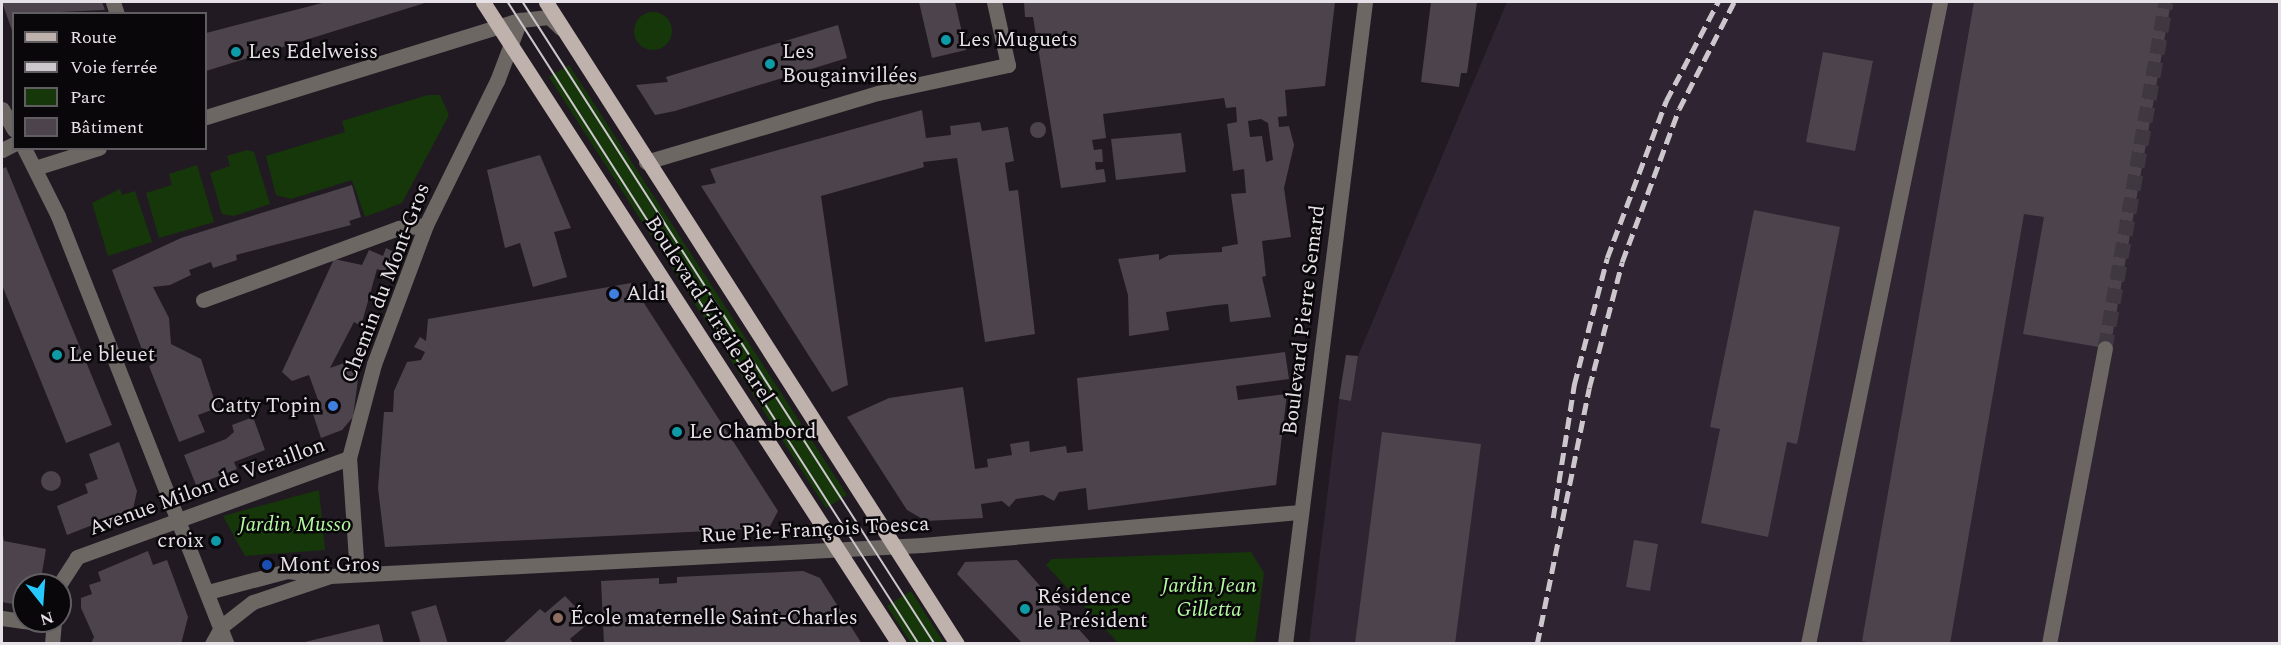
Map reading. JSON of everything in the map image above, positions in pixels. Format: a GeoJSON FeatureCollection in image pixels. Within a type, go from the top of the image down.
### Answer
{"type":"FeatureCollection","features":[{"type":"Feature","properties":{"kind":"main road","name":"Boulevard Virgile Barel"},"geometry":{"type":"LineString","coordinates":[[483,2],[497,29],[535,78],[898,644]]}},
{"type":"Feature","properties":{"kind":"main road","name":"Boulevard Virgile Barel"},"geometry":{"type":"LineString","coordinates":[[546,2],[646,162],[957,644]]}},
{"type":"Feature","properties":{"kind":"street"},"geometry":{"type":"LineString","coordinates":[[646,162],[878,93],[1008,65],[994,2]]}},
{"type":"Feature","properties":{"kind":"street","name":"Boulevard Pierre Semard"},"geometry":{"type":"LineString","coordinates":[[1285,644],[1365,2]]}},
{"type":"Feature","properties":{"kind":"street"},"geometry":{"type":"LineString","coordinates":[[1808,644],[1940,2]]}},
{"type":"Feature","properties":{"kind":"street"},"geometry":{"type":"LineString","coordinates":[[207,117],[497,29],[520,20],[549,17],[567,34]]}},
{"type":"Feature","properties":{"kind":"street","name":"Chemin du Mont-Gros"},"geometry":{"type":"LineString","coordinates":[[357,574],[349,458],[374,364],[426,225],[520,20]]}},
{"type":"Feature","properties":{"kind":"street"},"geometry":{"type":"LineString","coordinates":[[2,109],[12,126]]}},
{"type":"Feature","properties":{"kind":"street"},"geometry":{"type":"LineString","coordinates":[[25,150],[35,168],[178,517],[222,626],[227,644]]}},
{"type":"Feature","properties":{"kind":"street"},"geometry":{"type":"LineString","coordinates":[[35,168],[93,150]]}},
{"type":"Feature","properties":{"kind":"street"},"geometry":{"type":"LineString","coordinates":[[203,300],[399,228],[426,225]]}},
{"type":"Feature","properties":{"kind":"street"},"geometry":{"type":"LineString","coordinates":[[2049,644],[2105,348]]}},
{"type":"Feature","properties":{"kind":"street","name":"Avenue Milon de Veraillon"},"geometry":{"type":"LineString","coordinates":[[66,573],[76,557],[178,517],[349,458]]}},
{"type":"Feature","properties":{"kind":"street","name":"Rue Pie-François Toesca"},"geometry":{"type":"LineString","coordinates":[[330,576],[838,550],[1301,512]]}},
{"type":"Feature","properties":{"kind":"street"},"geometry":{"type":"LineString","coordinates":[[208,592],[287,571],[330,576]]}},
{"type":"Feature","properties":{"kind":"street"},"geometry":{"type":"LineString","coordinates":[[212,644],[222,626],[253,602],[289,586],[330,576]]}},
{"type":"Feature","properties":{"kind":"shaded area"},"geometry":{"type":"Polygon","coordinates":[[[1507,2],[2279,2],[2279,643],[1309,644],[1339,399],[1351,401],[1358,356],[1507,2]]]}},
{"type":"Feature","properties":{"kind":"green space"},"geometry":{"type":"Polygon","coordinates":[[[653,12],[666,18],[672,31],[666,44],[653,50],[640,44],[634,31],[640,18],[653,12]]]}},
{"type":"Feature","properties":{"kind":"green space"},"geometry":{"type":"Polygon","coordinates":[[[569,65],[847,495],[826,508],[549,77],[569,65]]]}},
{"type":"Feature","properties":{"kind":"green space"},"geometry":{"type":"Polygon","coordinates":[[[428,95],[440,95],[449,115],[402,203],[365,217],[352,180],[291,199],[276,195],[266,156],[345,132],[342,121],[428,95]]]}},
{"type":"Feature","properties":{"kind":"green space"},"geometry":{"type":"Polygon","coordinates":[[[247,150],[254,152],[270,204],[234,216],[222,214],[210,173],[230,166],[227,156],[247,150]]]}},
{"type":"Feature","properties":{"kind":"green space"},"geometry":{"type":"Polygon","coordinates":[[[197,165],[214,222],[159,238],[146,193],[172,185],[169,174],[197,165]]]}},
{"type":"Feature","properties":{"kind":"green space"},"geometry":{"type":"Polygon","coordinates":[[[120,189],[122,195],[135,191],[152,242],[108,256],[92,203],[120,189]]]}},
{"type":"Feature","properties":{"kind":"green space","name":"Jardin Musso"},"geometry":{"type":"Polygon","coordinates":[[[319,490],[325,550],[245,556],[223,516],[319,490]]]}},
{"type":"Feature","properties":{"kind":"green space","name":"Jardin Jean Gilletta"},"geometry":{"type":"Polygon","coordinates":[[[1251,552],[1264,573],[1255,643],[1118,643],[1046,565],[1052,559],[1251,552]]]}},
{"type":"Feature","properties":{"kind":"green space"},"geometry":{"type":"Polygon","coordinates":[[[911,591],[944,643],[911,643],[887,606],[911,591]]]}},
{"type":"Feature","properties":{"kind":"building"},"geometry":{"type":"Polygon","coordinates":[[[2,2],[102,2],[105,10],[12,12],[12,30],[2,2]]]}},
{"type":"Feature","properties":{"kind":"building","name":"Les Edelweiss"},"geometry":{"type":"Polygon","coordinates":[[[326,2],[428,2],[207,71],[207,33],[326,2]]]}},
{"type":"Feature","properties":{"kind":"building","name":"Les Muguets"},"geometry":{"type":"Polygon","coordinates":[[[919,2],[955,2],[966,50],[932,58],[919,2]]]}},
{"type":"Feature","properties":{"kind":"building"},"geometry":{"type":"Polygon","coordinates":[[[1024,2],[1335,2],[1325,86],[1285,90],[1287,116],[1278,117],[1279,127],[1289,126],[1294,145],[1284,188],[1291,237],[1262,241],[1266,276],[1262,277],[1271,317],[1230,322],[1228,304],[1216,305],[1166,312],[1169,330],[1129,336],[1128,295],[1118,259],[1159,254],[1159,260],[1169,255],[1222,252],[1222,247],[1238,244],[1231,194],[1246,193],[1244,169],[1233,171],[1227,124],[1237,122],[1236,107],[1226,108],[1224,98],[1103,114],[1106,138],[1092,140],[1094,150],[1102,149],[1103,162],[1095,162],[1096,170],[1104,169],[1106,182],[1061,188],[1033,17],[1025,17],[1024,2]],[[1261,119],[1248,121],[1250,137],[1262,136],[1266,162],[1273,160],[1268,123],[1261,119]]]}},
{"type":"Feature","properties":{"kind":"building"},"geometry":{"type":"Polygon","coordinates":[[[1431,2],[1477,2],[1467,73],[1461,73],[1459,87],[1421,82],[1431,2]]]}},
{"type":"Feature","properties":{"kind":"building"},"geometry":{"type":"Polygon","coordinates":[[[1974,2],[2171,2],[2110,349],[2023,334],[2044,217],[2024,214],[1950,644],[1877,644],[1862,641],[1974,2]]]}},
{"type":"Feature","properties":{"kind":"building","name":"Les Bougainvillées"},"geometry":{"type":"Polygon","coordinates":[[[838,25],[847,58],[675,111],[655,115],[636,85],[668,82],[666,77],[838,25]]]}},
{"type":"Feature","properties":{"kind":"building"},"geometry":{"type":"Polygon","coordinates":[[[1823,52],[1873,61],[1855,151],[1806,142],[1823,52]]]}},
{"type":"Feature","properties":{"kind":"building"},"geometry":{"type":"Polygon","coordinates":[[[922,110],[926,138],[951,135],[950,126],[980,122],[982,131],[1008,127],[1014,161],[1005,163],[1009,191],[1018,190],[1035,334],[985,342],[957,158],[923,162],[924,167],[821,196],[848,385],[832,392],[701,186],[716,183],[710,169],[922,110]]]}},
{"type":"Feature","properties":{"kind":"building"},"geometry":{"type":"Polygon","coordinates":[[[1035,122],[1041,122],[1046,130],[1044,136],[1035,138],[1030,133],[1030,127],[1035,122]]]}},
{"type":"Feature","properties":{"kind":"building"},"geometry":{"type":"Polygon","coordinates":[[[1181,133],[1186,172],[1116,180],[1111,139],[1181,133]]]}},
{"type":"Feature","properties":{"kind":"building"},"geometry":{"type":"Polygon","coordinates":[[[540,155],[571,228],[554,232],[567,277],[533,287],[520,243],[505,248],[487,170],[540,155]]]}},
{"type":"Feature","properties":{"kind":"building","name":"Le bleuet"},"geometry":{"type":"Polygon","coordinates":[[[6,167],[112,425],[66,443],[2,285],[2,169],[6,167]]]}},
{"type":"Feature","properties":{"kind":"building"},"geometry":{"type":"Polygon","coordinates":[[[352,185],[361,217],[349,221],[351,225],[236,255],[237,260],[213,268],[211,262],[189,270],[191,275],[170,285],[153,287],[169,318],[171,344],[201,359],[217,408],[198,415],[205,432],[179,442],[149,366],[153,364],[149,353],[144,355],[112,270],[181,238],[352,185]]]}},
{"type":"Feature","properties":{"kind":"building"},"geometry":{"type":"Polygon","coordinates":[[[1754,210],[1840,227],[1797,444],[1787,442],[1768,537],[1701,523],[1720,429],[1710,427],[1754,210]]]}},
{"type":"Feature","properties":{"kind":"building"},"geometry":{"type":"Polygon","coordinates":[[[386,248],[394,252],[385,272],[377,269],[361,326],[354,322],[330,368],[361,357],[353,417],[342,430],[321,438],[313,414],[322,411],[309,375],[292,381],[282,372],[334,259],[362,265],[369,250],[383,256],[386,248]]]}},
{"type":"Feature","properties":{"kind":"building"},"geometry":{"type":"Polygon","coordinates":[[[631,283],[778,511],[769,528],[385,547],[378,488],[384,412],[393,412],[394,391],[407,362],[421,360],[425,352],[414,347],[420,337],[426,341],[428,319],[631,283]]]}},
{"type":"Feature","properties":{"kind":"building"},"geometry":{"type":"Polygon","coordinates":[[[1285,352],[1289,379],[1236,386],[1238,400],[1287,394],[1276,485],[1088,510],[1086,488],[1059,492],[1054,501],[1043,495],[1016,499],[1009,507],[1002,501],[981,504],[983,518],[926,521],[907,510],[847,417],[889,398],[963,387],[975,469],[988,467],[987,459],[1012,455],[1010,444],[1029,441],[1030,452],[1066,446],[1067,453],[1083,451],[1077,378],[1285,352]]]}},
{"type":"Feature","properties":{"kind":"building"},"geometry":{"type":"Polygon","coordinates":[[[1346,355],[1358,356],[1351,401],[1339,399],[1346,355]]]}},
{"type":"Feature","properties":{"kind":"building"},"geometry":{"type":"Polygon","coordinates":[[[253,417],[265,450],[234,462],[237,469],[196,485],[184,455],[226,439],[234,432],[232,425],[253,417]]]}},
{"type":"Feature","properties":{"kind":"building"},"geometry":{"type":"Polygon","coordinates":[[[1382,432],[1481,444],[1455,644],[1355,644],[1382,432]]]}},
{"type":"Feature","properties":{"kind":"building"},"geometry":{"type":"Polygon","coordinates":[[[119,442],[137,491],[133,509],[67,535],[57,506],[88,493],[85,484],[98,479],[89,454],[119,442]]]}},
{"type":"Feature","properties":{"kind":"building"},"geometry":{"type":"Polygon","coordinates":[[[51,471],[58,474],[61,481],[58,488],[51,491],[44,488],[41,481],[44,474],[51,471]]]}},
{"type":"Feature","properties":{"kind":"building"},"geometry":{"type":"Polygon","coordinates":[[[2,529],[4,541],[46,549],[42,573],[12,573],[12,604],[2,602],[2,529]]]}},
{"type":"Feature","properties":{"kind":"building"},"geometry":{"type":"Polygon","coordinates":[[[1634,540],[1658,544],[1650,591],[1626,587],[1634,540]]]}},
{"type":"Feature","properties":{"kind":"building"},"geometry":{"type":"Polygon","coordinates":[[[148,551],[153,565],[167,560],[188,617],[181,644],[91,644],[94,637],[81,608],[81,598],[92,594],[89,585],[101,581],[98,572],[148,551]]]}},
{"type":"Feature","properties":{"kind":"building","name":"Résidence le Président"},"geometry":{"type":"Polygon","coordinates":[[[1017,560],[1092,644],[1023,644],[957,574],[965,562],[1017,560]]]}},
{"type":"Feature","properties":{"kind":"building"},"geometry":{"type":"Polygon","coordinates":[[[803,571],[820,578],[862,644],[604,644],[601,581],[659,578],[659,584],[677,583],[677,577],[803,571]]]}},
{"type":"Feature","properties":{"kind":"building","name":"École maternelle Saint-Charles"},"geometry":{"type":"Polygon","coordinates":[[[565,596],[590,622],[570,639],[574,644],[502,644],[540,609],[545,613],[565,596]]]}},
{"type":"Feature","properties":{"kind":"building"},"geometry":{"type":"Polygon","coordinates":[[[436,605],[448,644],[421,644],[411,612],[436,605]]]}},
{"type":"Feature","properties":{"kind":"building"},"geometry":{"type":"Polygon","coordinates":[[[379,624],[384,644],[301,644],[301,643],[379,624]]]}},
{"type":"Feature","properties":{"kind":"tunnel"},"geometry":{"type":"LineString","coordinates":[[2105,348],[2166,2]]}},
{"type":"Feature","properties":{"kind":"tram line"},"geometry":{"type":"LineString","coordinates":[[508,2],[919,644]]}},
{"type":"Feature","properties":{"kind":"tram line"},"geometry":{"type":"LineString","coordinates":[[523,2],[935,644]]}},
{"type":"Feature","properties":{"kind":"railway"},"geometry":{"type":"LineString","coordinates":[[1553,518],[1574,385],[1607,258],[1666,101],[1718,2]]}},
{"type":"Feature","properties":{"kind":"railway"},"geometry":{"type":"LineString","coordinates":[[1537,644],[1589,388],[1622,262],[1679,109],[1734,2]]}},
{"type":"Feature","properties":{"kind":"place","name":"Les Muguets"},"geometry":{"type":"Point","coordinates":[946,40]}},
{"type":"Feature","properties":{"kind":"place","name":"Les Edelweiss"},"geometry":{"type":"Point","coordinates":[236,52]}},
{"type":"Feature","properties":{"kind":"place","name":"Les Bougainvillées"},"geometry":{"type":"Point","coordinates":[770,64]}},
{"type":"Feature","properties":{"kind":"place","name":"Aldi"},"geometry":{"type":"Point","coordinates":[614,294]}},
{"type":"Feature","properties":{"kind":"place","name":"Le bleuet"},"geometry":{"type":"Point","coordinates":[57,355]}},
{"type":"Feature","properties":{"kind":"place","name":"Catty Topin"},"geometry":{"type":"Point","coordinates":[333,406]}},
{"type":"Feature","properties":{"kind":"place","name":"Le Chambord"},"geometry":{"type":"Point","coordinates":[677,432]}},
{"type":"Feature","properties":{"kind":"place","name":"croix"},"geometry":{"type":"Point","coordinates":[216,541]}},
{"type":"Feature","properties":{"kind":"place","name":"Mont Gros"},"geometry":{"type":"Point","coordinates":[267,565]}},
{"type":"Feature","properties":{"kind":"place","name":"Résidence le Président"},"geometry":{"type":"Point","coordinates":[1025,609]}},
{"type":"Feature","properties":{"kind":"place","name":"École maternelle Saint-Charles"},"geometry":{"type":"Point","coordinates":[558,618]}}]}
